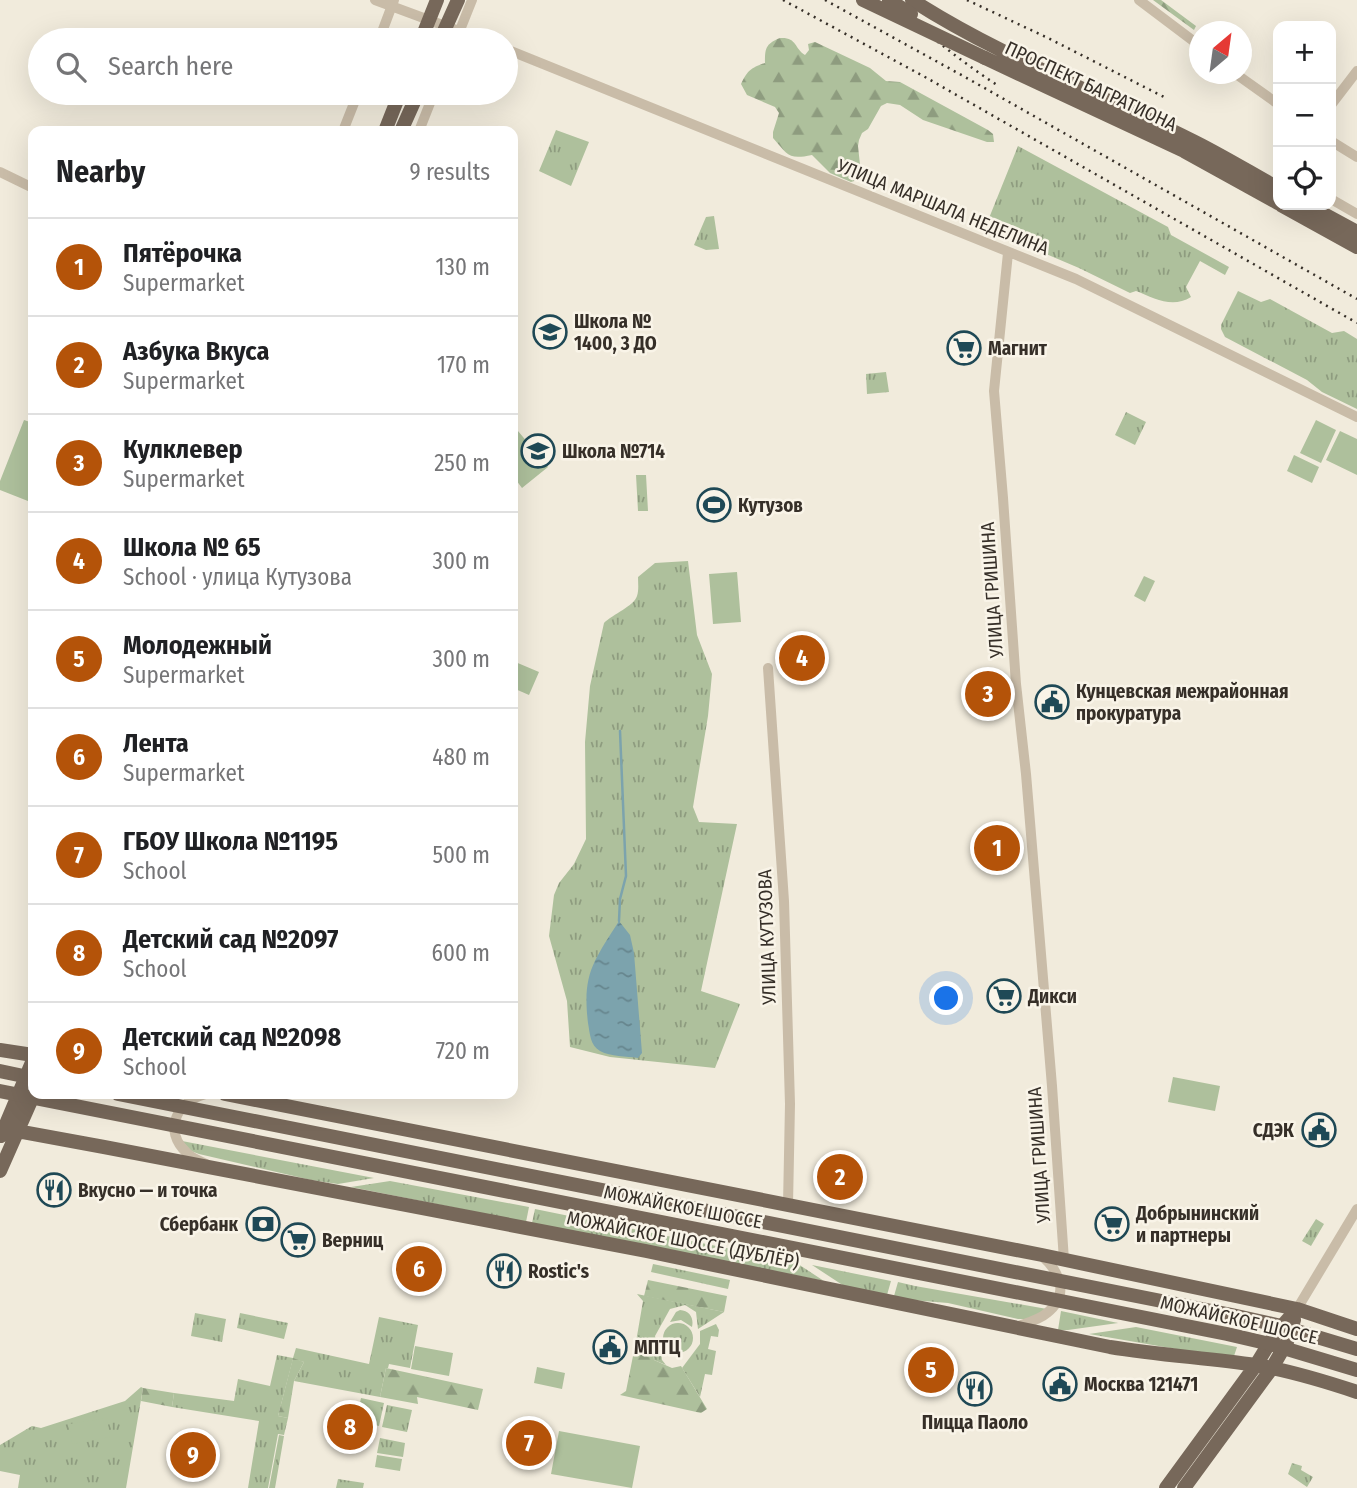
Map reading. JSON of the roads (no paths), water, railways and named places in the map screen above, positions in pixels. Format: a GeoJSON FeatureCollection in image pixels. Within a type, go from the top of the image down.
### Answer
{"type":"FeatureCollection","features":[{"type":"Feature","properties":{"kind":"main road"},"geometry":{"type":"LineString","coordinates":[[426,28],[437,0]]}},
{"type":"Feature","properties":{"kind":"main road"},"geometry":{"type":"LineString","coordinates":[[445,28],[457,0]]}},
{"type":"Feature","properties":{"kind":"main road"},"geometry":{"type":"LineString","coordinates":[[863,0],[985,58]]}},
{"type":"Feature","properties":{"kind":"main road","name":"ПРОСПЕКТ БАГРАТИОНА"},"geometry":{"type":"LineString","coordinates":[[889,0],[985,58],[1184,152],[1273,201]]}},
{"type":"Feature","properties":{"kind":"main road","name":"ПРОСПЕКТ БАГРАТИОНА"},"geometry":{"type":"LineString","coordinates":[[912,0],[938,17],[1034,67],[1191,140],[1273,185]]}},
{"type":"Feature","properties":{"kind":"main road"},"geometry":{"type":"LineString","coordinates":[[387,126],[395,105]]}},
{"type":"Feature","properties":{"kind":"main road"},"geometry":{"type":"LineString","coordinates":[[403,126],[413,105]]}},
{"type":"Feature","properties":{"kind":"main road","name":"ПРОСПЕКТ БАГРАТИОНА"},"geometry":{"type":"LineString","coordinates":[[1290,210],[1357,247]]}},
{"type":"Feature","properties":{"kind":"main road"},"geometry":{"type":"LineString","coordinates":[[1316,210],[1357,232]]}},
{"type":"Feature","properties":{"kind":"main road"},"geometry":{"type":"LineString","coordinates":[[0,1050],[28,1057]]}},
{"type":"Feature","properties":{"kind":"main road"},"geometry":{"type":"LineString","coordinates":[[0,1071],[28,1077]]}},
{"type":"Feature","properties":{"kind":"main road"},"geometry":{"type":"LineString","coordinates":[[0,1171],[5,1132],[28,1071]]}},
{"type":"Feature","properties":{"kind":"main road","name":"МОЖАЙСКОЕ ШОССЕ"},"geometry":{"type":"LineString","coordinates":[[0,1091],[28,1097]]}},
{"type":"Feature","properties":{"kind":"main road"},"geometry":{"type":"LineString","coordinates":[[5,1132],[30,1099]]}},
{"type":"Feature","properties":{"kind":"main road","name":"МОЖАЙСКОЕ ШОССЕ"},"geometry":{"type":"LineString","coordinates":[[40,1099],[1227,1334],[1357,1370]]}},
{"type":"Feature","properties":{"kind":"main road","name":"МОЖАЙСКОЕ ШОССЕ"},"geometry":{"type":"LineString","coordinates":[[143,1099],[1232,1315],[1288,1328],[1357,1349]]}},
{"type":"Feature","properties":{"kind":"main road"},"geometry":{"type":"LineString","coordinates":[[250,1099],[1042,1255],[1297,1308],[1357,1329]]}},
{"type":"Feature","properties":{"kind":"main road","name":"МОЖАЙСКОЕ ШОССЕ (ДУБЛЁР)"},"geometry":{"type":"LineString","coordinates":[[5,1132],[104,1147],[646,1251],[1110,1347],[1272,1368],[1357,1392]]}},
{"type":"Feature","properties":{"kind":"main road"},"geometry":{"type":"LineString","coordinates":[[1166,1488],[1256,1365],[1275,1334],[1297,1308]]}},
{"type":"Feature","properties":{"kind":"main road"},"geometry":{"type":"LineString","coordinates":[[1184,1488],[1272,1368],[1287,1342],[1297,1308]]}},
{"type":"Feature","properties":{"kind":"street"},"geometry":{"type":"LineString","coordinates":[[374,0],[393,3],[442,28]]}},
{"type":"Feature","properties":{"kind":"street"},"geometry":{"type":"LineString","coordinates":[[461,28],[472,0]]}},
{"type":"Feature","properties":{"kind":"street"},"geometry":{"type":"LineString","coordinates":[[1139,0],[1189,38]]}},
{"type":"Feature","properties":{"kind":"street"},"geometry":{"type":"LineString","coordinates":[[384,28],[393,3]]}},
{"type":"Feature","properties":{"kind":"street","name":"УЛИЦА МАРШАЛА НЕДЕЛИНА"},"geometry":{"type":"LineString","coordinates":[[518,54],[1076,279],[1357,417]]}},
{"type":"Feature","properties":{"kind":"street"},"geometry":{"type":"LineString","coordinates":[[1336,98],[1357,71]]}},
{"type":"Feature","properties":{"kind":"street"},"geometry":{"type":"LineString","coordinates":[[1250,84],[1273,100]]}},
{"type":"Feature","properties":{"kind":"street"},"geometry":{"type":"LineString","coordinates":[[344,126],[353,105]]}},
{"type":"Feature","properties":{"kind":"street"},"geometry":{"type":"LineString","coordinates":[[421,126],[429,105]]}},
{"type":"Feature","properties":{"kind":"street"},"geometry":{"type":"LineString","coordinates":[[382,126],[394,108]]}},
{"type":"Feature","properties":{"kind":"street"},"geometry":{"type":"LineString","coordinates":[[1336,144],[1357,157]]}},
{"type":"Feature","properties":{"kind":"street"},"geometry":{"type":"LineString","coordinates":[[0,172],[28,186]]}},
{"type":"Feature","properties":{"kind":"street"},"geometry":{"type":"LineString","coordinates":[[1336,202],[1357,214]]}},
{"type":"Feature","properties":{"kind":"street","name":"УЛИЦА ГРИШИНА"},"geometry":{"type":"LineString","coordinates":[[1009,253],[993,391],[1052,1086],[1064,1260]]}},
{"type":"Feature","properties":{"kind":"street","name":"УЛИЦА КУТУЗОВА"},"geometry":{"type":"LineString","coordinates":[[768,668],[785,901],[790,1104],[788,1205]]}},
{"type":"Feature","properties":{"kind":"street"},"geometry":{"type":"LineString","coordinates":[[191,1099],[181,1107],[175,1118],[177,1141],[187,1153],[213,1168]]}},
{"type":"Feature","properties":{"kind":"street"},"geometry":{"type":"LineString","coordinates":[[1297,1308],[1357,1209]]}},
{"type":"Feature","properties":{"kind":"street"},"geometry":{"type":"LineString","coordinates":[[1016,1327],[1047,1314],[1059,1297],[1060,1280],[1057,1271],[1042,1255]]}},
{"type":"Feature","properties":{"kind":"water"},"geometry":{"type":"Polygon","coordinates":[[[619,921],[630,935],[634,953],[642,1053],[638,1058],[604,1053],[597,1049],[592,1042],[588,1023],[587,992],[592,968],[619,921]]]}},
{"type":"Feature","properties":{"kind":"waterway"},"geometry":{"type":"LineString","coordinates":[[619,921],[620,899],[626,876],[620,731]]}},
{"type":"Feature","properties":{"kind":"railway"},"geometry":{"type":"LineString","coordinates":[[783,0],[925,77],[1357,323]]}},
{"type":"Feature","properties":{"kind":"railway"},"geometry":{"type":"LineString","coordinates":[[825,0],[1357,299]]}},
{"type":"Feature","properties":{"kind":"railway"},"geometry":{"type":"LineString","coordinates":[[890,0],[942,45],[997,85]]}},
{"type":"Feature","properties":{"kind":"railway"},"geometry":{"type":"LineString","coordinates":[[967,0],[1166,98]]}},
{"type":"Feature","properties":{"kind":"place","name":"Школа № 1400, 3 ДО"},"geometry":{"type":"Point","coordinates":[550,332]}},
{"type":"Feature","properties":{"kind":"place","name":"Магнит"},"geometry":{"type":"Point","coordinates":[964,348]}},
{"type":"Feature","properties":{"kind":"place","name":"Школа №714"},"geometry":{"type":"Point","coordinates":[538,451]}},
{"type":"Feature","properties":{"kind":"place","name":"Кутузов"},"geometry":{"type":"Point","coordinates":[714,505]}},
{"type":"Feature","properties":{"kind":"place","name":"Школа № 65"},"geometry":{"type":"Point","coordinates":[802,658]}},
{"type":"Feature","properties":{"kind":"place","name":"Кулклевер"},"geometry":{"type":"Point","coordinates":[988,694]}},
{"type":"Feature","properties":{"kind":"place","name":"Кунцевская межрайонная прокуратура"},"geometry":{"type":"Point","coordinates":[1052,702]}},
{"type":"Feature","properties":{"kind":"place","name":"Пятёрочка"},"geometry":{"type":"Point","coordinates":[997,848]}},
{"type":"Feature","properties":{"kind":"place","name":"Дикси"},"geometry":{"type":"Point","coordinates":[1004,996]}},
{"type":"Feature","properties":{"kind":"place","name":"СДЭК"},"geometry":{"type":"Point","coordinates":[1319,1130]}},
{"type":"Feature","properties":{"kind":"place","name":"Азбука Вкуса"},"geometry":{"type":"Point","coordinates":[840,1177]}},
{"type":"Feature","properties":{"kind":"place","name":"Вкусно — и точка"},"geometry":{"type":"Point","coordinates":[54,1190]}},
{"type":"Feature","properties":{"kind":"place","name":"Сбербанк"},"geometry":{"type":"Point","coordinates":[263,1224]}},
{"type":"Feature","properties":{"kind":"place","name":"Добрынинский и партнеры"},"geometry":{"type":"Point","coordinates":[1112,1224]}},
{"type":"Feature","properties":{"kind":"place","name":"Верниц"},"geometry":{"type":"Point","coordinates":[298,1240]}},
{"type":"Feature","properties":{"kind":"place","name":"Лента"},"geometry":{"type":"Point","coordinates":[419,1269]}},
{"type":"Feature","properties":{"kind":"place","name":"Rostic's"},"geometry":{"type":"Point","coordinates":[504,1271]}},
{"type":"Feature","properties":{"kind":"place","name":"МПТЦ"},"geometry":{"type":"Point","coordinates":[610,1347]}},
{"type":"Feature","properties":{"kind":"place","name":"Молодежный"},"geometry":{"type":"Point","coordinates":[931,1370]}},
{"type":"Feature","properties":{"kind":"place","name":"Москва 121471"},"geometry":{"type":"Point","coordinates":[1060,1384]}},
{"type":"Feature","properties":{"kind":"place","name":"Пицца Паоло"},"geometry":{"type":"Point","coordinates":[975,1389]}},
{"type":"Feature","properties":{"kind":"place","name":"Детский сад №2097"},"geometry":{"type":"Point","coordinates":[350,1427]}},
{"type":"Feature","properties":{"kind":"place","name":"ГБОУ Школа №1195"},"geometry":{"type":"Point","coordinates":[529,1443]}},
{"type":"Feature","properties":{"kind":"place","name":"Детский сад №2098"},"geometry":{"type":"Point","coordinates":[193,1455]}}]}
